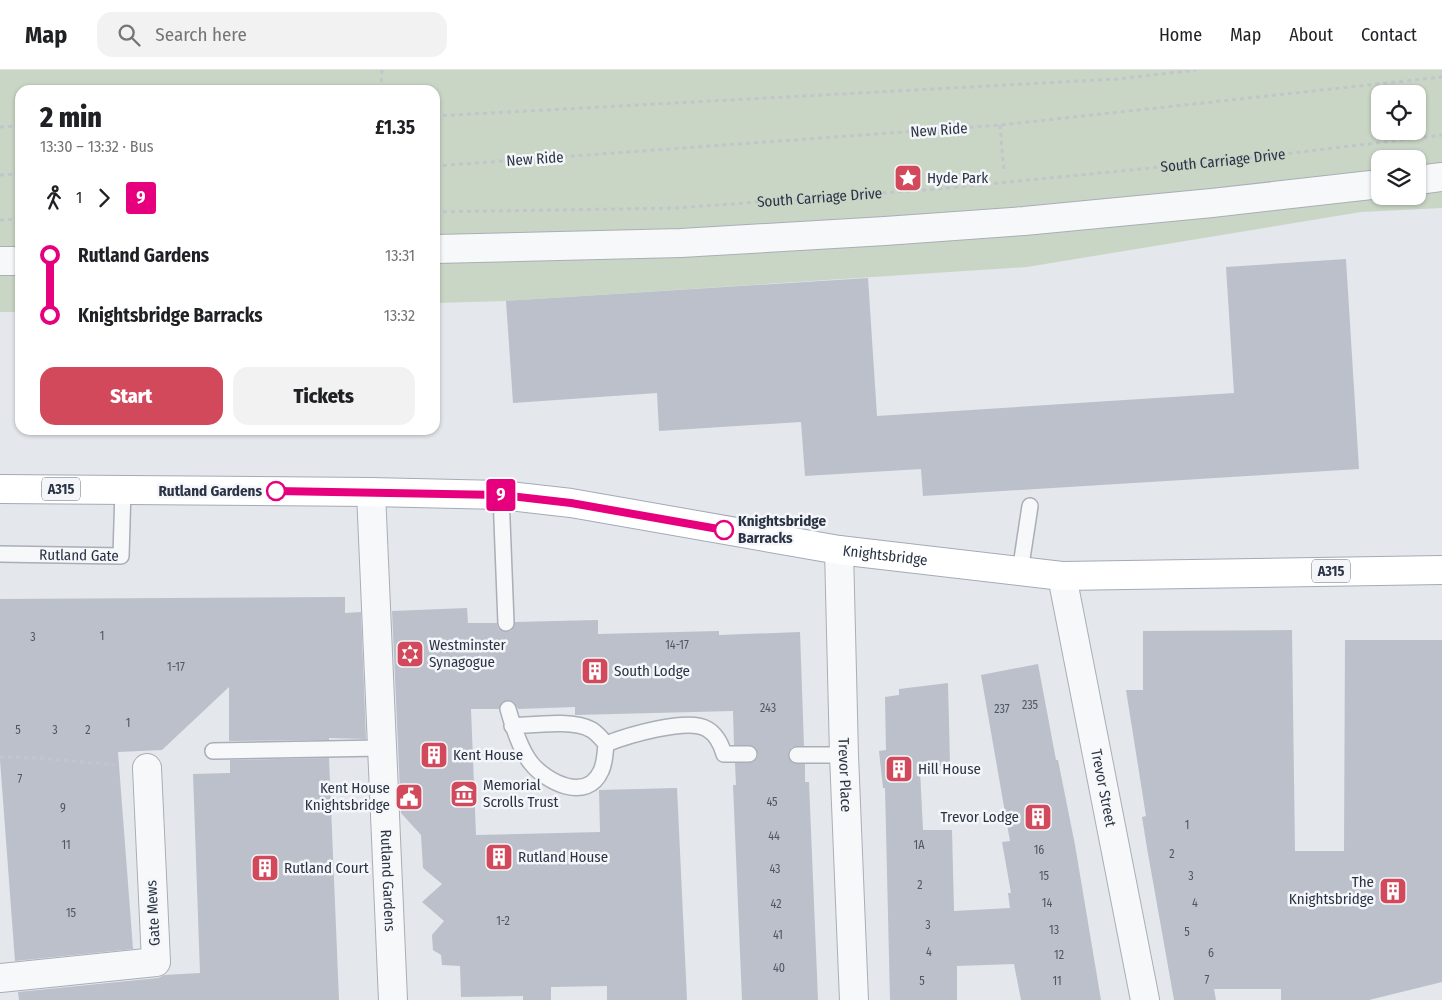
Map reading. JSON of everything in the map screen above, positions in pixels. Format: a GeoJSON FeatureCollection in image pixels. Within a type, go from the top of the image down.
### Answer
{"type":"FeatureCollection","features":[{"type":"Feature","properties":{"kind":"main road","name":"A315"},"geometry":{"type":"LineString","coordinates":[[0,488],[123,490]]}},
{"type":"Feature","properties":{"kind":"main road","name":"Knightsbridge"},"geometry":{"type":"LineString","coordinates":[[123,490],[501,495],[571,503],[839,550],[1062,576],[1442,570]]}},
{"type":"Feature","properties":{"kind":"street"},"geometry":{"type":"LineString","coordinates":[[1426,179],[1442,177]]}},
{"type":"Feature","properties":{"kind":"street"},"geometry":{"type":"LineString","coordinates":[[440,249],[681,243],[885,231],[1074,217],[1371,185]]}},
{"type":"Feature","properties":{"kind":"street"},"geometry":{"type":"LineString","coordinates":[[0,261],[15,261]]}},
{"type":"Feature","properties":{"kind":"street","name":"Rutland Gardens"},"geometry":{"type":"LineString","coordinates":[[371,492],[393,1000]]}},
{"type":"Feature","properties":{"kind":"street","name":"Trevor Place"},"geometry":{"type":"LineString","coordinates":[[839,550],[844,755],[854,1000]]}},
{"type":"Feature","properties":{"kind":"street","name":"Trevor Street"},"geometry":{"type":"LineString","coordinates":[[1062,576],[1145,1000]]}},
{"type":"Feature","properties":{"kind":"street","name":"Gate Mews"},"geometry":{"type":"LineString","coordinates":[[0,978],[156,962],[147,768]]}},
{"type":"Feature","properties":{"kind":"lane","name":"Rutland Gate"},"geometry":{"type":"LineString","coordinates":[[0,554],[122,556],[123,490]]}},
{"type":"Feature","properties":{"kind":"lane"},"geometry":{"type":"LineString","coordinates":[[501,495],[506,623]]}},
{"type":"Feature","properties":{"kind":"lane"},"geometry":{"type":"LineString","coordinates":[[1020,572],[1030,506]]}},
{"type":"Feature","properties":{"kind":"lane"},"geometry":{"type":"LineString","coordinates":[[508,709],[512,726],[530,762],[553,781],[576,788],[586,786],[594,781],[601,772],[606,744]]}},
{"type":"Feature","properties":{"kind":"lane"},"geometry":{"type":"LineString","coordinates":[[512,726],[577,725],[591,729],[606,744]]}},
{"type":"Feature","properties":{"kind":"lane"},"geometry":{"type":"LineString","coordinates":[[606,744],[622,737],[668,727],[691,725],[706,727],[714,734],[724,754],[749,754]]}},
{"type":"Feature","properties":{"kind":"lane"},"geometry":{"type":"LineString","coordinates":[[213,751],[381,748]]}},
{"type":"Feature","properties":{"kind":"lane"},"geometry":{"type":"LineString","coordinates":[[797,755],[844,755]]}},
{"type":"Feature","properties":{"kind":"path"},"geometry":{"type":"LineString","coordinates":[[381,85],[382,70]]}},
{"type":"Feature","properties":{"kind":"path"},"geometry":{"type":"LineString","coordinates":[[440,116],[1117,79],[1196,70]]}},
{"type":"Feature","properties":{"kind":"path","name":"New Ride"},"geometry":{"type":"LineString","coordinates":[[440,166],[1000,125],[1442,77]]}},
{"type":"Feature","properties":{"kind":"path"},"geometry":{"type":"LineString","coordinates":[[1000,125],[1004,172]]}},
{"type":"Feature","properties":{"kind":"path"},"geometry":{"type":"LineString","coordinates":[[0,127],[15,126]]}},
{"type":"Feature","properties":{"kind":"path","name":"South Carriage Drive"},"geometry":{"type":"LineString","coordinates":[[440,212],[676,208],[928,190],[1242,159],[1442,135]]}},
{"type":"Feature","properties":{"kind":"path"},"geometry":{"type":"LineString","coordinates":[[0,174],[15,174]]}},
{"type":"Feature","properties":{"kind":"path"},"geometry":{"type":"LineString","coordinates":[[0,220],[15,220]]}},
{"type":"Feature","properties":{"kind":"path"},"geometry":{"type":"LineString","coordinates":[[0,757],[38,758],[147,768]]}},
{"type":"Feature","properties":{"kind":"green space","name":"Hyde Park"},"geometry":{"type":"Polygon","coordinates":[[[0,70],[1442,70],[1442,208],[1361,212],[1027,267],[506,301],[440,303],[440,85],[15,85],[15,312],[0,312],[0,70]]]}},
{"type":"Feature","properties":{"kind":"building"},"geometry":{"type":"Polygon","coordinates":[[[1346,259],[1359,469],[923,496],[921,469],[805,476],[801,422],[659,431],[657,393],[513,403],[506,301],[868,278],[877,416],[1234,393],[1226,267],[1346,259]]]}},
{"type":"Feature","properties":{"kind":"building"},"geometry":{"type":"Polygon","coordinates":[[[345,597],[345,613],[361,612],[366,739],[329,738],[329,740],[229,741],[229,687],[162,750],[118,752],[133,949],[15,961],[0,760],[0,599],[345,597]]]}},
{"type":"Feature","properties":{"kind":"building"},"geometry":{"type":"Polygon","coordinates":[[[467,608],[468,623],[497,623],[498,628],[506,632],[511,631],[515,622],[598,620],[598,634],[719,631],[719,635],[800,632],[804,746],[792,747],[788,755],[793,763],[805,764],[805,782],[809,782],[818,1000],[742,1000],[733,785],[736,785],[735,763],[753,762],[758,754],[753,746],[734,745],[733,711],[575,715],[575,707],[518,709],[515,703],[510,700],[502,702],[499,709],[471,709],[476,835],[600,832],[599,790],[677,788],[687,1000],[607,1000],[607,986],[551,987],[551,1000],[523,1000],[523,996],[461,997],[460,966],[442,965],[441,955],[433,950],[432,935],[444,921],[422,902],[442,884],[423,868],[421,835],[401,813],[392,611],[467,608]]]}},
{"type":"Feature","properties":{"kind":"building","name":"The Knightsbridge"},"geometry":{"type":"Polygon","coordinates":[[[1292,630],[1295,851],[1344,851],[1345,640],[1442,640],[1442,982],[1369,1000],[1281,1000],[1281,989],[1214,989],[1216,1000],[1174,1000],[1142,817],[1146,816],[1126,690],[1143,690],[1143,631],[1292,630]]]}},
{"type":"Feature","properties":{"kind":"building"},"geometry":{"type":"Polygon","coordinates":[[[1038,664],[1056,760],[1058,760],[1075,845],[1101,1000],[1021,1000],[1014,964],[957,966],[957,1000],[890,1000],[885,788],[883,788],[879,751],[886,750],[885,697],[899,695],[899,689],[948,683],[950,764],[920,770],[923,830],[952,830],[954,911],[1010,908],[1008,893],[1011,893],[1002,842],[1010,841],[981,675],[1038,664]]]}},
{"type":"Feature","properties":{"kind":"building","name":"Rutland Court"},"geometry":{"type":"Polygon","coordinates":[[[329,758],[339,1000],[19,1000],[18,992],[158,978],[164,975],[200,973],[193,774],[230,773],[230,760],[329,758]]]}},
{"type":"Feature","properties":{"kind":"bus line","name":"9"},"geometry":{"type":"LineString","coordinates":[[276,491],[501,495],[571,503],[724,530]]}},
{"type":"Feature","properties":{"kind":"place","name":"Hyde Park"},"geometry":{"type":"Point","coordinates":[908,178]}},
{"type":"Feature","properties":{"kind":"place","name":"Rutland Gardens"},"geometry":{"type":"Point","coordinates":[276,491]}},
{"type":"Feature","properties":{"kind":"place","name":"Knightsbridge Barracks"},"geometry":{"type":"Point","coordinates":[724,530]}},
{"type":"Feature","properties":{"kind":"place","name":"Westminster Synagogue"},"geometry":{"type":"Point","coordinates":[410,654]}},
{"type":"Feature","properties":{"kind":"place","name":"South Lodge"},"geometry":{"type":"Point","coordinates":[595,671]}},
{"type":"Feature","properties":{"kind":"place","name":"Kent House"},"geometry":{"type":"Point","coordinates":[434,755]}},
{"type":"Feature","properties":{"kind":"place","name":"Hill House"},"geometry":{"type":"Point","coordinates":[899,769]}},
{"type":"Feature","properties":{"kind":"place","name":"Memorial Scrolls Trust"},"geometry":{"type":"Point","coordinates":[464,794]}},
{"type":"Feature","properties":{"kind":"place","name":"Kent House Knightsbridge"},"geometry":{"type":"Point","coordinates":[409,797]}},
{"type":"Feature","properties":{"kind":"place","name":"Trevor Lodge"},"geometry":{"type":"Point","coordinates":[1038,817]}},
{"type":"Feature","properties":{"kind":"place","name":"Rutland House"},"geometry":{"type":"Point","coordinates":[499,857]}},
{"type":"Feature","properties":{"kind":"place","name":"Rutland Court"},"geometry":{"type":"Point","coordinates":[265,868]}},
{"type":"Feature","properties":{"kind":"place","name":"The Knightsbridge"},"geometry":{"type":"Point","coordinates":[1393,891]}}]}
